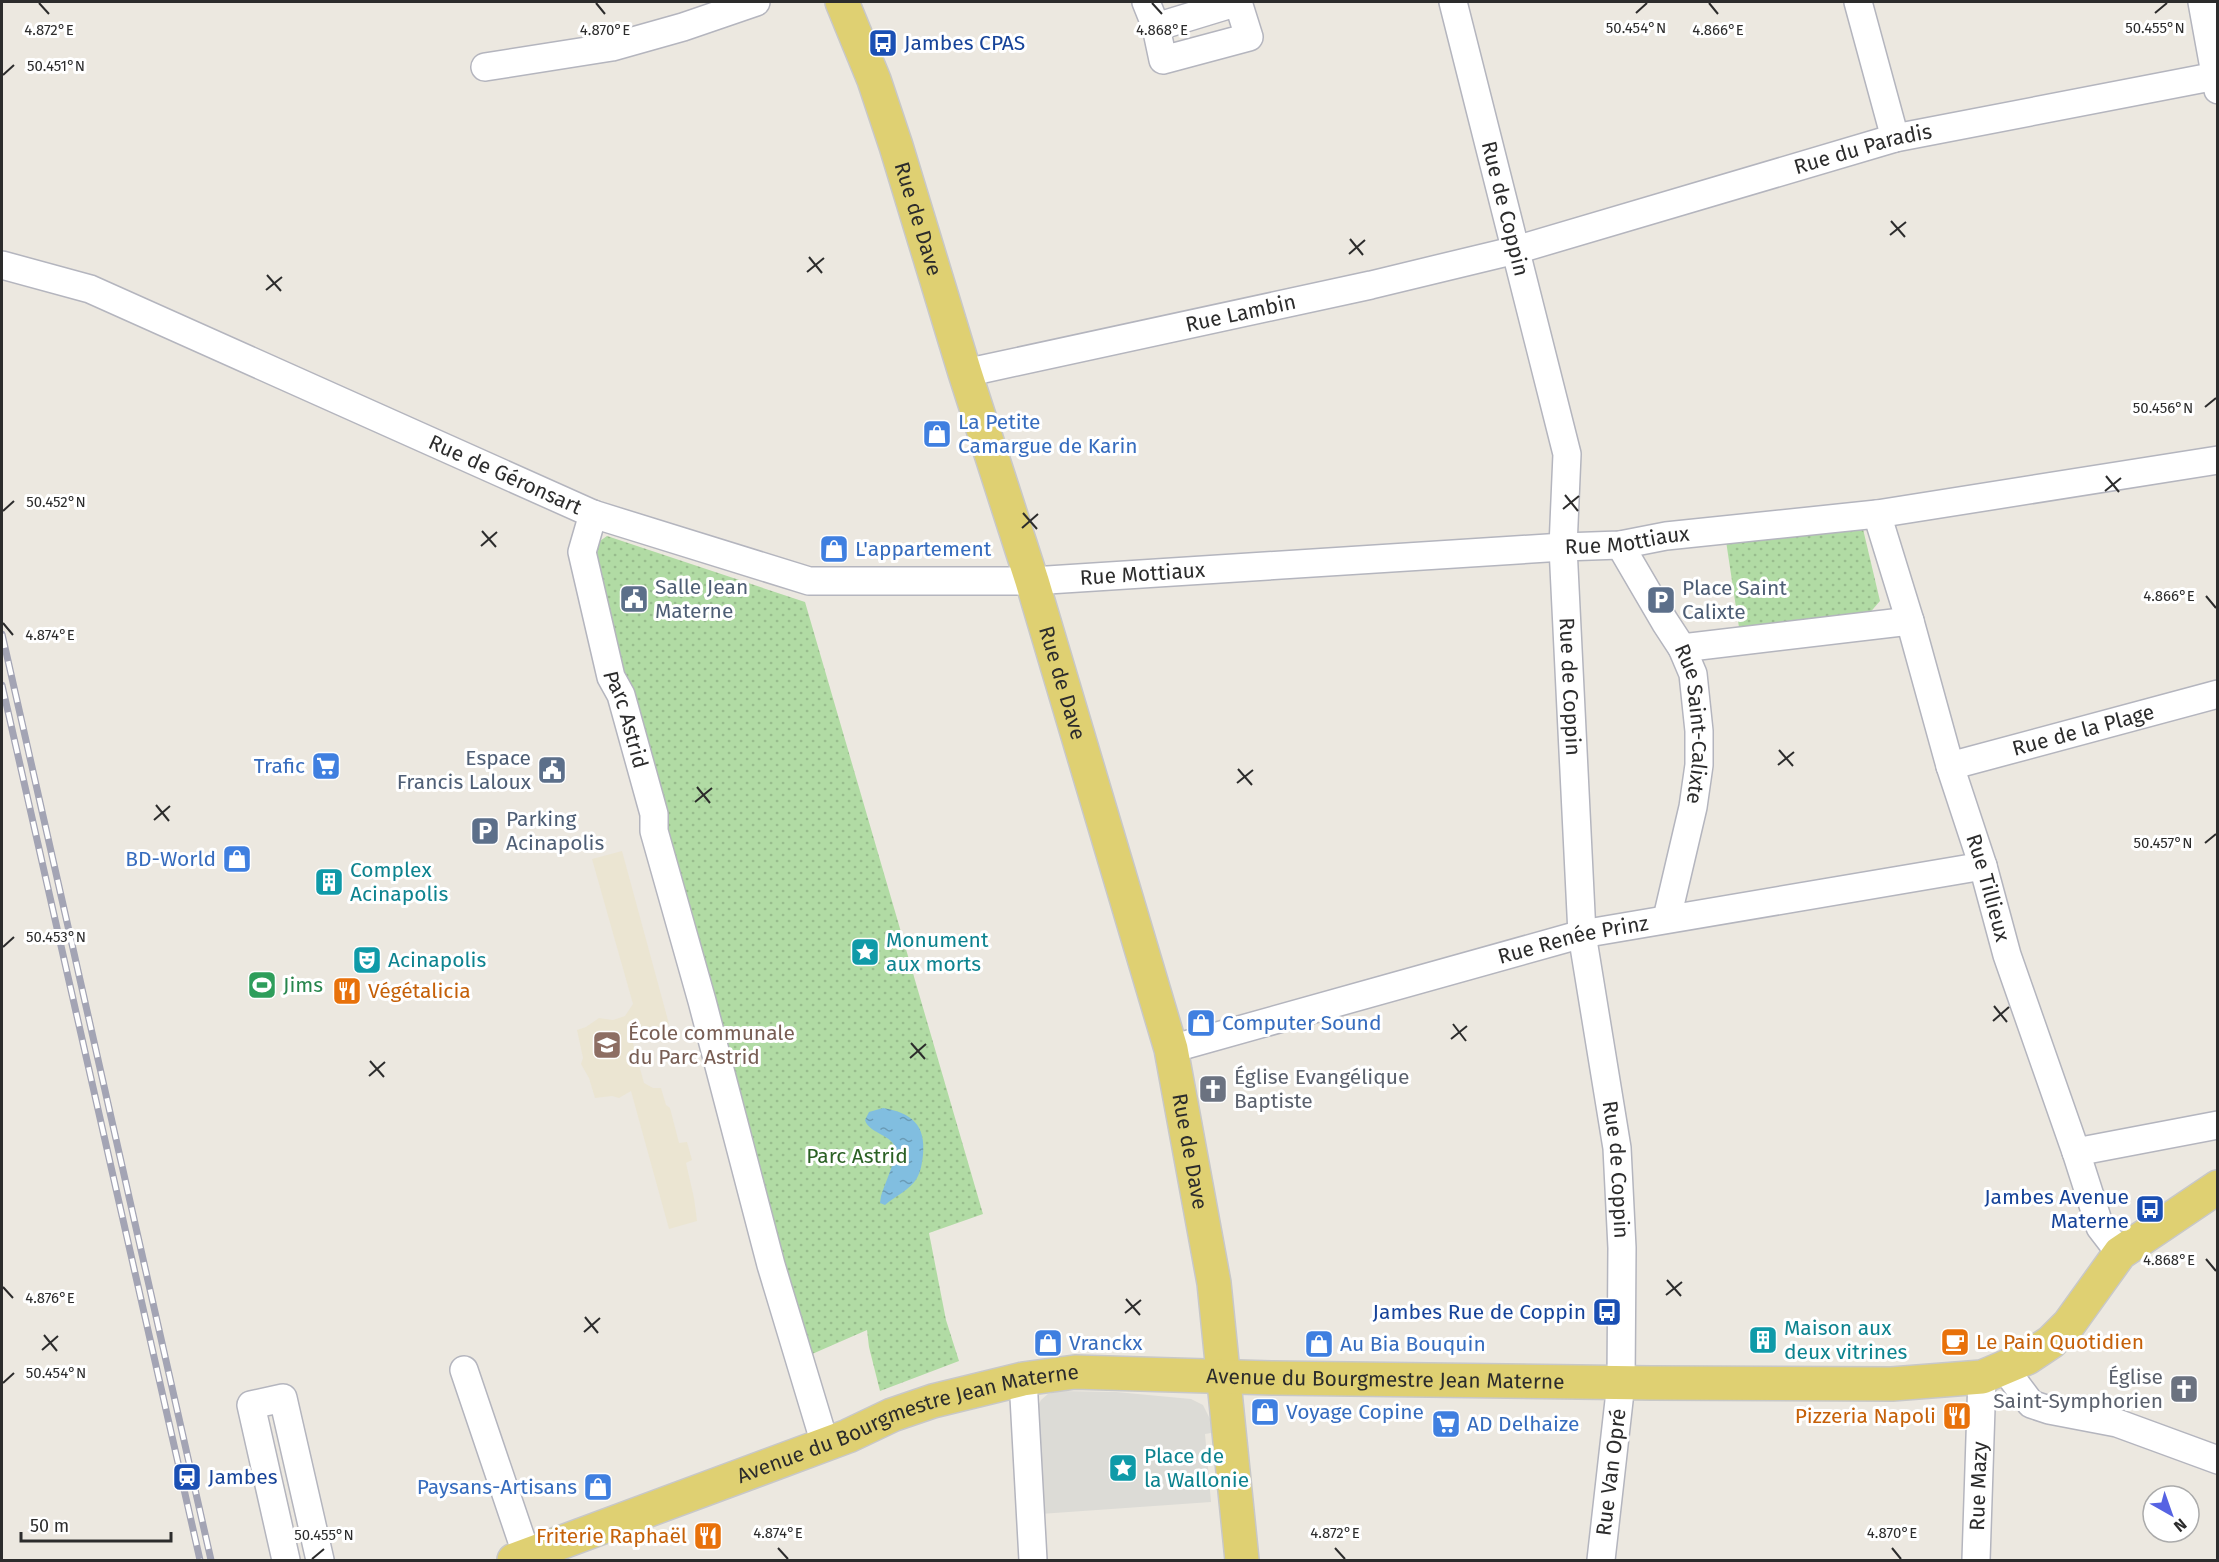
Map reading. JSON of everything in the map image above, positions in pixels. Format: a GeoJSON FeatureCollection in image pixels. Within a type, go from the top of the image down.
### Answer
{"type":"FeatureCollection","features":[{"type":"Feature","properties":{"kind":"main road","name":"Rue de Dave"},"geometry":{"type":"LineString","coordinates":[[843,2],[874,80],[896,146],[965,373],[1032,580],[1170,1049],[1214,1283],[1242,1560]]}},
{"type":"Feature","properties":{"kind":"main road","name":"Avenue du Bourgmestre Jean Materne"},"geometry":{"type":"LineString","coordinates":[[520,1558],[825,1444],[892,1415],[933,1401],[1023,1379],[1075,1372],[1223,1377],[1621,1383],[1893,1384],[1994,1373],[2027,1358],[2051,1342],[2069,1324],[2120,1253],[2217,1187]]}},
{"type":"Feature","properties":{"kind":"street"},"geometry":{"type":"LineString","coordinates":[[485,67],[612,47],[683,27],[756,2]]}},
{"type":"Feature","properties":{"kind":"street"},"geometry":{"type":"LineString","coordinates":[[1146,2],[1156,27]]}},
{"type":"Feature","properties":{"kind":"street","name":"Rue de Coppin"},"geometry":{"type":"LineString","coordinates":[[1453,2],[1567,454],[1563,547],[1582,934],[1617,1148],[1622,1248],[1621,1383]]}},
{"type":"Feature","properties":{"kind":"street"},"geometry":{"type":"LineString","coordinates":[[1858,2],[1895,138]]}},
{"type":"Feature","properties":{"kind":"street"},"geometry":{"type":"LineString","coordinates":[[2202,2],[2217,83]]}},
{"type":"Feature","properties":{"kind":"street","name":"Rue du Paradis"},"geometry":{"type":"LineString","coordinates":[[1516,250],[1895,138],[2217,83]]}},
{"type":"Feature","properties":{"kind":"street","name":"Rue Lambin"},"geometry":{"type":"LineString","coordinates":[[965,373],[1360,287],[1516,250]]}},
{"type":"Feature","properties":{"kind":"street","name":"Rue de Géronsart"},"geometry":{"type":"LineString","coordinates":[[2,265],[90,289],[593,514],[809,582],[1032,580]]}},
{"type":"Feature","properties":{"kind":"street","name":"Rue Mottiaux"},"geometry":{"type":"LineString","coordinates":[[1032,580],[1620,545],[1666,536],[1877,514],[2217,460]]}},
{"type":"Feature","properties":{"kind":"street","name":"Parc Astrid"},"geometry":{"type":"LineString","coordinates":[[593,514],[582,552],[611,678],[621,694],[654,814],[654,831],[702,1001],[767,1254],[825,1444]]}},
{"type":"Feature","properties":{"kind":"street","name":"Rue Tillieux"},"geometry":{"type":"LineString","coordinates":[[1877,514],[1911,621],[1950,766],[1983,866],[2007,955],[2100,1227],[2120,1253]]}},
{"type":"Feature","properties":{"kind":"street","name":"Rue Saint-Calixte"},"geometry":{"type":"LineString","coordinates":[[1620,545],[1682,648],[1693,674],[1699,731],[1699,765],[1693,807],[1667,918]]}},
{"type":"Feature","properties":{"kind":"street"},"geometry":{"type":"LineString","coordinates":[[1682,648],[1911,621]]}},
{"type":"Feature","properties":{"kind":"street","name":"Rue de la Plage"},"geometry":{"type":"LineString","coordinates":[[1950,766],[2217,693]]}},
{"type":"Feature","properties":{"kind":"street","name":"Rue Renée Prinz"},"geometry":{"type":"LineString","coordinates":[[1170,1049],[1582,934],[1983,866]]}},
{"type":"Feature","properties":{"kind":"street"},"geometry":{"type":"LineString","coordinates":[[2076,1152],[2217,1125]]}},
{"type":"Feature","properties":{"kind":"street"},"geometry":{"type":"LineString","coordinates":[[464,1370],[520,1558]]}},
{"type":"Feature","properties":{"kind":"street"},"geometry":{"type":"LineString","coordinates":[[1994,1373],[2031,1404],[2049,1410],[2117,1423],[2217,1460]]}},
{"type":"Feature","properties":{"kind":"street","name":"Rue Mazy"},"geometry":{"type":"LineString","coordinates":[[1976,1560],[1994,1373]]}},
{"type":"Feature","properties":{"kind":"street"},"geometry":{"type":"LineString","coordinates":[[1023,1379],[1033,1560]]}},
{"type":"Feature","properties":{"kind":"street","name":"Rue Van Opré"},"geometry":{"type":"LineString","coordinates":[[1601,1560],[1621,1383]]}},
{"type":"Feature","properties":{"kind":"street"},"geometry":{"type":"LineString","coordinates":[[286,1560],[251,1405],[283,1398],[320,1560]]}},
{"type":"Feature","properties":{"kind":"shaded area","name":"École communale du Parc Astrid"},"geometry":{"type":"Polygon","coordinates":[[[622,851],[669,1024],[631,1036],[644,1083],[653,1088],[661,1088],[666,1105],[670,1108],[679,1143],[687,1142],[692,1160],[686,1163],[697,1221],[669,1229],[631,1091],[619,1098],[612,1096],[595,1098],[589,1078],[581,1064],[583,1058],[577,1030],[599,1018],[613,1020],[625,1016],[633,1004],[592,859],[622,851]]]}},
{"type":"Feature","properties":{"kind":"shaded area","name":"Place de la Wallonie"},"geometry":{"type":"Polygon","coordinates":[[[1059,1391],[1116,1392],[1191,1399],[1203,1405],[1211,1421],[1211,1433],[1205,1434],[1211,1502],[1040,1514],[1036,1410],[1041,1400],[1048,1394],[1059,1391]]]}},
{"type":"Feature","properties":{"kind":"green space","name":"Place Saint Calixte"},"geometry":{"type":"Polygon","coordinates":[[[1857,526],[1863,529],[1880,601],[1867,616],[1740,634],[1726,541],[1857,526]]]}},
{"type":"Feature","properties":{"kind":"green space","name":"Parc Astrid"},"geometry":{"type":"Polygon","coordinates":[[[607,536],[805,602],[983,1214],[929,1233],[946,1320],[959,1361],[880,1391],[867,1330],[803,1358],[594,558],[597,543],[607,536]]]}},
{"type":"Feature","properties":{"kind":"water"},"geometry":{"type":"Polygon","coordinates":[[[883,1108],[902,1113],[915,1122],[922,1136],[923,1145],[922,1164],[917,1178],[885,1205],[880,1203],[881,1196],[893,1164],[895,1148],[893,1143],[872,1129],[865,1120],[869,1112],[883,1108]]]}},
{"type":"Feature","properties":{"kind":"railway"},"geometry":{"type":"LineString","coordinates":[[2,634],[211,1560]]}},
{"type":"Feature","properties":{"kind":"railway"},"geometry":{"type":"LineString","coordinates":[[2,685],[200,1560]]}},
{"type":"Feature","properties":{"kind":"place","name":"Jambes CPAS"},"geometry":{"type":"Point","coordinates":[883,43]}},
{"type":"Feature","properties":{"kind":"place","name":"La Petite Camargue de Karin"},"geometry":{"type":"Point","coordinates":[937,434]}},
{"type":"Feature","properties":{"kind":"place","name":"L'appartement"},"geometry":{"type":"Point","coordinates":[834,549]}},
{"type":"Feature","properties":{"kind":"place","name":"Salle Jean Materne"},"geometry":{"type":"Point","coordinates":[634,599]}},
{"type":"Feature","properties":{"kind":"place","name":"Place Saint Calixte"},"geometry":{"type":"Point","coordinates":[1661,600]}},
{"type":"Feature","properties":{"kind":"place","name":"Trafic"},"geometry":{"type":"Point","coordinates":[326,766]}},
{"type":"Feature","properties":{"kind":"place","name":"Espace Francis Laloux"},"geometry":{"type":"Point","coordinates":[552,770]}},
{"type":"Feature","properties":{"kind":"place","name":"Parking Acinapolis"},"geometry":{"type":"Point","coordinates":[485,831]}},
{"type":"Feature","properties":{"kind":"place","name":"BD-World"},"geometry":{"type":"Point","coordinates":[237,859]}},
{"type":"Feature","properties":{"kind":"place","name":"Complex Acinapolis"},"geometry":{"type":"Point","coordinates":[329,882]}},
{"type":"Feature","properties":{"kind":"place","name":"Monument aux morts"},"geometry":{"type":"Point","coordinates":[865,952]}},
{"type":"Feature","properties":{"kind":"place","name":"Acinapolis"},"geometry":{"type":"Point","coordinates":[367,960]}},
{"type":"Feature","properties":{"kind":"place","name":"Jims"},"geometry":{"type":"Point","coordinates":[262,985]}},
{"type":"Feature","properties":{"kind":"place","name":"Végétalicia"},"geometry":{"type":"Point","coordinates":[347,991]}},
{"type":"Feature","properties":{"kind":"place","name":"Computer Sound"},"geometry":{"type":"Point","coordinates":[1201,1023]}},
{"type":"Feature","properties":{"kind":"place","name":"École communale du Parc Astrid"},"geometry":{"type":"Point","coordinates":[607,1045]}},
{"type":"Feature","properties":{"kind":"place","name":"Église Evangélique Baptiste"},"geometry":{"type":"Point","coordinates":[1213,1089]}},
{"type":"Feature","properties":{"kind":"place","name":"Jambes Avenue Materne"},"geometry":{"type":"Point","coordinates":[2150,1209]}},
{"type":"Feature","properties":{"kind":"place","name":"Jambes Rue de Coppin"},"geometry":{"type":"Point","coordinates":[1607,1312]}},
{"type":"Feature","properties":{"kind":"place","name":"Maison aux deux vitrines"},"geometry":{"type":"Point","coordinates":[1763,1340]}},
{"type":"Feature","properties":{"kind":"place","name":"Le Pain Quotidien"},"geometry":{"type":"Point","coordinates":[1955,1342]}},
{"type":"Feature","properties":{"kind":"place","name":"Vranckx"},"geometry":{"type":"Point","coordinates":[1048,1343]}},
{"type":"Feature","properties":{"kind":"place","name":"Au Bia Bouquin"},"geometry":{"type":"Point","coordinates":[1319,1344]}},
{"type":"Feature","properties":{"kind":"place","name":"Église Saint-Symphorien"},"geometry":{"type":"Point","coordinates":[2184,1389]}},
{"type":"Feature","properties":{"kind":"place","name":"Voyage Copine"},"geometry":{"type":"Point","coordinates":[1265,1412]}},
{"type":"Feature","properties":{"kind":"place","name":"Pizzeria Napoli"},"geometry":{"type":"Point","coordinates":[1957,1416]}},
{"type":"Feature","properties":{"kind":"place","name":"AD Delhaize"},"geometry":{"type":"Point","coordinates":[1446,1424]}},
{"type":"Feature","properties":{"kind":"place","name":"Place de la Wallonie"},"geometry":{"type":"Point","coordinates":[1123,1468]}},
{"type":"Feature","properties":{"kind":"place","name":"Jambes"},"geometry":{"type":"Point","coordinates":[187,1477]}},
{"type":"Feature","properties":{"kind":"place","name":"Paysans-Artisans"},"geometry":{"type":"Point","coordinates":[598,1487]}},
{"type":"Feature","properties":{"kind":"place","name":"Friterie Raphaël"},"geometry":{"type":"Point","coordinates":[708,1536]}}]}
